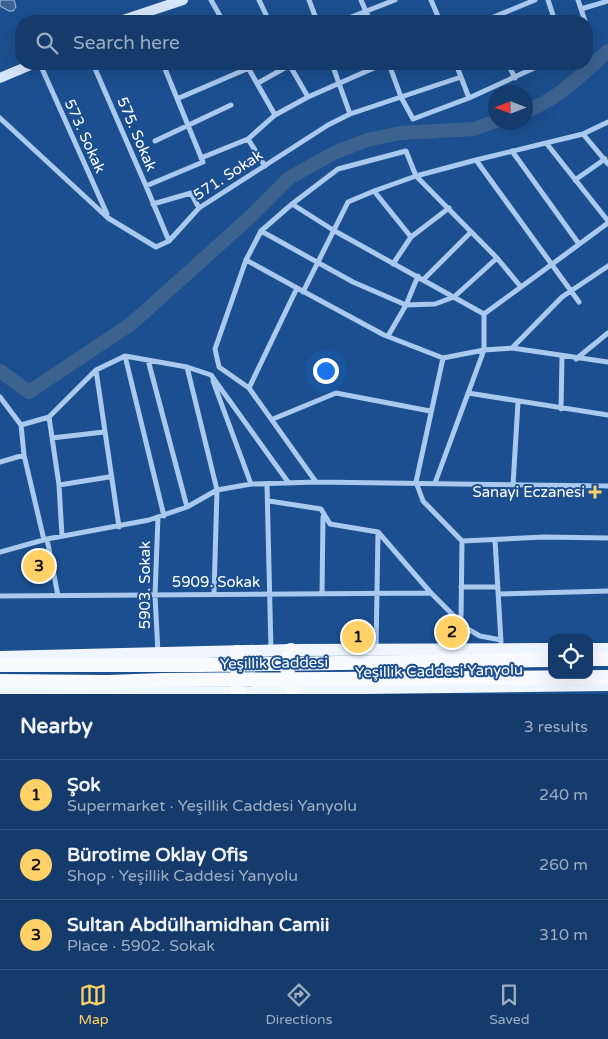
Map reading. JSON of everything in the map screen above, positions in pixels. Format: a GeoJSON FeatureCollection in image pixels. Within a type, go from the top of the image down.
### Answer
{"type":"FeatureCollection","features":[{"type":"Feature","properties":{"kind":"highway","name":"Yeşillik Caddesi"},"geometry":{"type":"LineString","coordinates":[[0,665],[289,656],[548,660]]}},
{"type":"Feature","properties":{"kind":"highway"},"geometry":{"type":"LineString","coordinates":[[289,656],[292,688]]}},
{"type":"Feature","properties":{"kind":"highway"},"geometry":{"type":"LineString","coordinates":[[237,658],[238,689]]}},
{"type":"Feature","properties":{"kind":"highway"},"geometry":{"type":"LineString","coordinates":[[593,659],[608,659]]}},
{"type":"Feature","properties":{"kind":"highway","name":"Yeşillik Caddesi"},"geometry":{"type":"LineString","coordinates":[[0,681],[238,689],[608,677]]}},
{"type":"Feature","properties":{"kind":"main road"},"geometry":{"type":"LineString","coordinates":[[147,15],[184,0]]}},
{"type":"Feature","properties":{"kind":"main road"},"geometry":{"type":"LineString","coordinates":[[0,78],[19,70]]}},
{"type":"Feature","properties":{"kind":"main road","name":"Yeşillik Caddesi Yanyolu"},"geometry":{"type":"LineString","coordinates":[[0,657],[158,653],[237,658],[271,651],[289,656],[501,645],[548,649]]}},
{"type":"Feature","properties":{"kind":"main road"},"geometry":{"type":"LineString","coordinates":[[593,649],[608,649]]}},
{"type":"Feature","properties":{"kind":"main road","name":"Yeşillik Caddesi Yanyolu"},"geometry":{"type":"LineString","coordinates":[[292,688],[426,692],[582,690],[608,685]]}},
{"type":"Feature","properties":{"kind":"main road"},"geometry":{"type":"LineString","coordinates":[[0,692],[118,693],[238,689]]}},
{"type":"Feature","properties":{"kind":"street"},"geometry":{"type":"LineString","coordinates":[[211,0],[220,15]]}},
{"type":"Feature","properties":{"kind":"street"},"geometry":{"type":"LineString","coordinates":[[259,0],[266,15]]}},
{"type":"Feature","properties":{"kind":"street"},"geometry":{"type":"LineString","coordinates":[[309,0],[315,15]]}},
{"type":"Feature","properties":{"kind":"street"},"geometry":{"type":"LineString","coordinates":[[361,0],[368,15]]}},
{"type":"Feature","properties":{"kind":"street"},"geometry":{"type":"LineString","coordinates":[[356,15],[395,0]]}},
{"type":"Feature","properties":{"kind":"street"},"geometry":{"type":"LineString","coordinates":[[431,0],[437,15]]}},
{"type":"Feature","properties":{"kind":"street"},"geometry":{"type":"LineString","coordinates":[[501,15],[535,0]]}},
{"type":"Feature","properties":{"kind":"street"},"geometry":{"type":"LineString","coordinates":[[548,0],[553,15]]}},
{"type":"Feature","properties":{"kind":"street"},"geometry":{"type":"LineString","coordinates":[[578,0],[583,15]]}},
{"type":"Feature","properties":{"kind":"street"},"geometry":{"type":"LineString","coordinates":[[581,8],[608,1]]}},
{"type":"Feature","properties":{"kind":"street","name":"573. Sokak"},"geometry":{"type":"LineString","coordinates":[[43,70],[108,218]]}},
{"type":"Feature","properties":{"kind":"street","name":"575. Sokak"},"geometry":{"type":"LineString","coordinates":[[96,70],[146,186],[248,138],[275,115],[308,96],[369,70]]}},
{"type":"Feature","properties":{"kind":"street"},"geometry":{"type":"LineString","coordinates":[[166,70],[202,160]]}},
{"type":"Feature","properties":{"kind":"street"},"geometry":{"type":"LineString","coordinates":[[178,98],[238,70]]}},
{"type":"Feature","properties":{"kind":"street"},"geometry":{"type":"LineString","coordinates":[[250,70],[275,115]]}},
{"type":"Feature","properties":{"kind":"street"},"geometry":{"type":"LineString","coordinates":[[258,83],[281,70]]}},
{"type":"Feature","properties":{"kind":"street"},"geometry":{"type":"LineString","coordinates":[[293,70],[308,96]]}},
{"type":"Feature","properties":{"kind":"street"},"geometry":{"type":"LineString","coordinates":[[334,70],[350,114]]}},
{"type":"Feature","properties":{"kind":"street"},"geometry":{"type":"LineString","coordinates":[[391,70],[401,97],[413,119],[469,98],[531,70]]}},
{"type":"Feature","properties":{"kind":"street"},"geometry":{"type":"LineString","coordinates":[[458,70],[469,98]]}},
{"type":"Feature","properties":{"kind":"street"},"geometry":{"type":"LineString","coordinates":[[511,70],[515,78]]}},
{"type":"Feature","properties":{"kind":"street","name":"571. Sokak"},"geometry":{"type":"LineString","coordinates":[[169,241],[199,208],[328,125],[350,114],[461,77]]}},
{"type":"Feature","properties":{"kind":"street"},"geometry":{"type":"LineString","coordinates":[[156,141],[231,105]]}},
{"type":"Feature","properties":{"kind":"street"},"geometry":{"type":"LineString","coordinates":[[0,118],[108,218],[156,247],[169,241],[146,186]]}},
{"type":"Feature","properties":{"kind":"street"},"geometry":{"type":"LineString","coordinates":[[303,292],[348,202],[374,190],[416,176],[583,134],[608,122]]}},
{"type":"Feature","properties":{"kind":"street"},"geometry":{"type":"LineString","coordinates":[[576,180],[606,162],[583,134]]}},
{"type":"Feature","properties":{"kind":"street"},"geometry":{"type":"LineString","coordinates":[[248,138],[265,166]]}},
{"type":"Feature","properties":{"kind":"street"},"geometry":{"type":"LineString","coordinates":[[408,144],[406,151],[416,176],[497,258],[521,287]]}},
{"type":"Feature","properties":{"kind":"street"},"geometry":{"type":"LineString","coordinates":[[484,314],[608,222],[547,144]]}},
{"type":"Feature","properties":{"kind":"street"},"geometry":{"type":"LineString","coordinates":[[316,482],[273,419],[249,388],[219,367],[215,349],[246,260],[261,231],[292,204],[338,169],[406,151]]}},
{"type":"Feature","properties":{"kind":"street"},"geometry":{"type":"LineString","coordinates":[[512,151],[579,244]]}},
{"type":"Feature","properties":{"kind":"street"},"geometry":{"type":"LineString","coordinates":[[476,160],[579,302]]}},
{"type":"Feature","properties":{"kind":"street"},"geometry":{"type":"LineString","coordinates":[[374,190],[411,238]]}},
{"type":"Feature","properties":{"kind":"street"},"geometry":{"type":"LineString","coordinates":[[153,204],[191,193],[199,208]]}},
{"type":"Feature","properties":{"kind":"street"},"geometry":{"type":"LineString","coordinates":[[292,204],[393,264],[418,276],[484,314]]}},
{"type":"Feature","properties":{"kind":"street"},"geometry":{"type":"LineString","coordinates":[[393,264],[411,238],[449,208]]}},
{"type":"Feature","properties":{"kind":"street"},"geometry":{"type":"LineString","coordinates":[[261,231],[353,282],[406,306],[435,304],[454,297],[497,258]]}},
{"type":"Feature","properties":{"kind":"street"},"geometry":{"type":"LineString","coordinates":[[423,280],[471,232]]}},
{"type":"Feature","properties":{"kind":"street"},"geometry":{"type":"LineString","coordinates":[[246,260],[388,336],[443,358],[484,350],[512,348],[562,357],[608,362]]}},
{"type":"Feature","properties":{"kind":"street"},"geometry":{"type":"LineString","coordinates":[[512,348],[571,290],[608,266]]}},
{"type":"Feature","properties":{"kind":"street"},"geometry":{"type":"LineString","coordinates":[[388,336],[406,306],[418,276]]}},
{"type":"Feature","properties":{"kind":"street"},"geometry":{"type":"LineString","coordinates":[[249,388],[297,288]]}},
{"type":"Feature","properties":{"kind":"street"},"geometry":{"type":"LineString","coordinates":[[435,483],[484,350],[484,314]]}},
{"type":"Feature","properties":{"kind":"street"},"geometry":{"type":"LineString","coordinates":[[576,358],[608,333]]}},
{"type":"Feature","properties":{"kind":"street"},"geometry":{"type":"LineString","coordinates":[[21,424],[49,417],[96,370],[125,356],[187,368],[211,375],[288,482]]}},
{"type":"Feature","properties":{"kind":"street","name":"5903. Sokak"},"geometry":{"type":"LineString","coordinates":[[125,356],[161,517],[155,595],[158,653]]}},
{"type":"Feature","properties":{"kind":"street"},"geometry":{"type":"LineString","coordinates":[[561,409],[562,357]]}},
{"type":"Feature","properties":{"kind":"street"},"geometry":{"type":"LineString","coordinates":[[443,358],[416,482],[423,501],[462,541],[461,620]]}},
{"type":"Feature","properties":{"kind":"street"},"geometry":{"type":"LineString","coordinates":[[148,360],[187,507]]}},
{"type":"Feature","properties":{"kind":"street"},"geometry":{"type":"LineString","coordinates":[[187,368],[217,490],[214,594]]}},
{"type":"Feature","properties":{"kind":"street"},"geometry":{"type":"LineString","coordinates":[[96,370],[110,477],[119,527]]}},
{"type":"Feature","properties":{"kind":"street"},"geometry":{"type":"LineString","coordinates":[[211,375],[251,484]]}},
{"type":"Feature","properties":{"kind":"street"},"geometry":{"type":"LineString","coordinates":[[273,419],[336,393],[430,411]]}},
{"type":"Feature","properties":{"kind":"street"},"geometry":{"type":"LineString","coordinates":[[468,393],[608,415]]}},
{"type":"Feature","properties":{"kind":"street"},"geometry":{"type":"LineString","coordinates":[[0,397],[21,424],[24,455],[58,596]]}},
{"type":"Feature","properties":{"kind":"street"},"geometry":{"type":"LineString","coordinates":[[513,485],[518,402]]}},
{"type":"Feature","properties":{"kind":"street"},"geometry":{"type":"LineString","coordinates":[[49,417],[58,485],[62,536]]}},
{"type":"Feature","properties":{"kind":"street"},"geometry":{"type":"LineString","coordinates":[[52,438],[104,432]]}},
{"type":"Feature","properties":{"kind":"street"},"geometry":{"type":"LineString","coordinates":[[0,462],[24,455]]}},
{"type":"Feature","properties":{"kind":"street"},"geometry":{"type":"LineString","coordinates":[[58,485],[110,477]]}},
{"type":"Feature","properties":{"kind":"street"},"geometry":{"type":"LineString","coordinates":[[0,552],[45,539],[119,527],[161,517],[187,507],[217,490],[251,484],[267,485],[288,482],[416,482],[608,486]]}},
{"type":"Feature","properties":{"kind":"street"},"geometry":{"type":"LineString","coordinates":[[267,485],[269,501],[271,651]]}},
{"type":"Feature","properties":{"kind":"street"},"geometry":{"type":"LineString","coordinates":[[269,501],[321,509],[323,516],[322,594]]}},
{"type":"Feature","properties":{"kind":"street"},"geometry":{"type":"LineString","coordinates":[[323,516],[330,524],[378,532],[431,593],[461,620],[466,628],[501,645],[495,540]]}},
{"type":"Feature","properties":{"kind":"street"},"geometry":{"type":"LineString","coordinates":[[376,651],[379,594],[378,532]]}},
{"type":"Feature","properties":{"kind":"street"},"geometry":{"type":"LineString","coordinates":[[462,541],[544,537],[608,538]]}},
{"type":"Feature","properties":{"kind":"street"},"geometry":{"type":"LineString","coordinates":[[461,587],[498,587]]}},
{"type":"Feature","properties":{"kind":"street"},"geometry":{"type":"LineString","coordinates":[[498,594],[608,591]]}},
{"type":"Feature","properties":{"kind":"street","name":"5909. Sokak"},"geometry":{"type":"LineString","coordinates":[[0,596],[431,593]]}},
{"type":"Feature","properties":{"kind":"water"},"geometry":{"type":"Polygon","coordinates":[[[0,0],[14,0],[16,7],[13,11],[9,11],[0,6],[0,0]]]}},
{"type":"Feature","properties":{"kind":"waterway"},"geometry":{"type":"LineString","coordinates":[[593,64],[608,51]]}},
{"type":"Feature","properties":{"kind":"waterway"},"geometry":{"type":"LineString","coordinates":[[533,108],[560,93],[587,70]]}},
{"type":"Feature","properties":{"kind":"waterway"},"geometry":{"type":"LineString","coordinates":[[0,371],[29,392],[131,324],[249,218],[289,178],[334,153],[367,140],[400,133],[474,129],[488,124]]}},
{"type":"Feature","properties":{"kind":"place","name":"Sanayi Eczanesi"},"geometry":{"type":"Point","coordinates":[595,492]}},
{"type":"Feature","properties":{"kind":"place","name":"Sultan Abdülhamidhan Camii"},"geometry":{"type":"Point","coordinates":[39,566]}},
{"type":"Feature","properties":{"kind":"place","name":"Bürotime Oklay Ofis"},"geometry":{"type":"Point","coordinates":[452,632]}},
{"type":"Feature","properties":{"kind":"place","name":"Şok"},"geometry":{"type":"Point","coordinates":[358,637]}}]}
